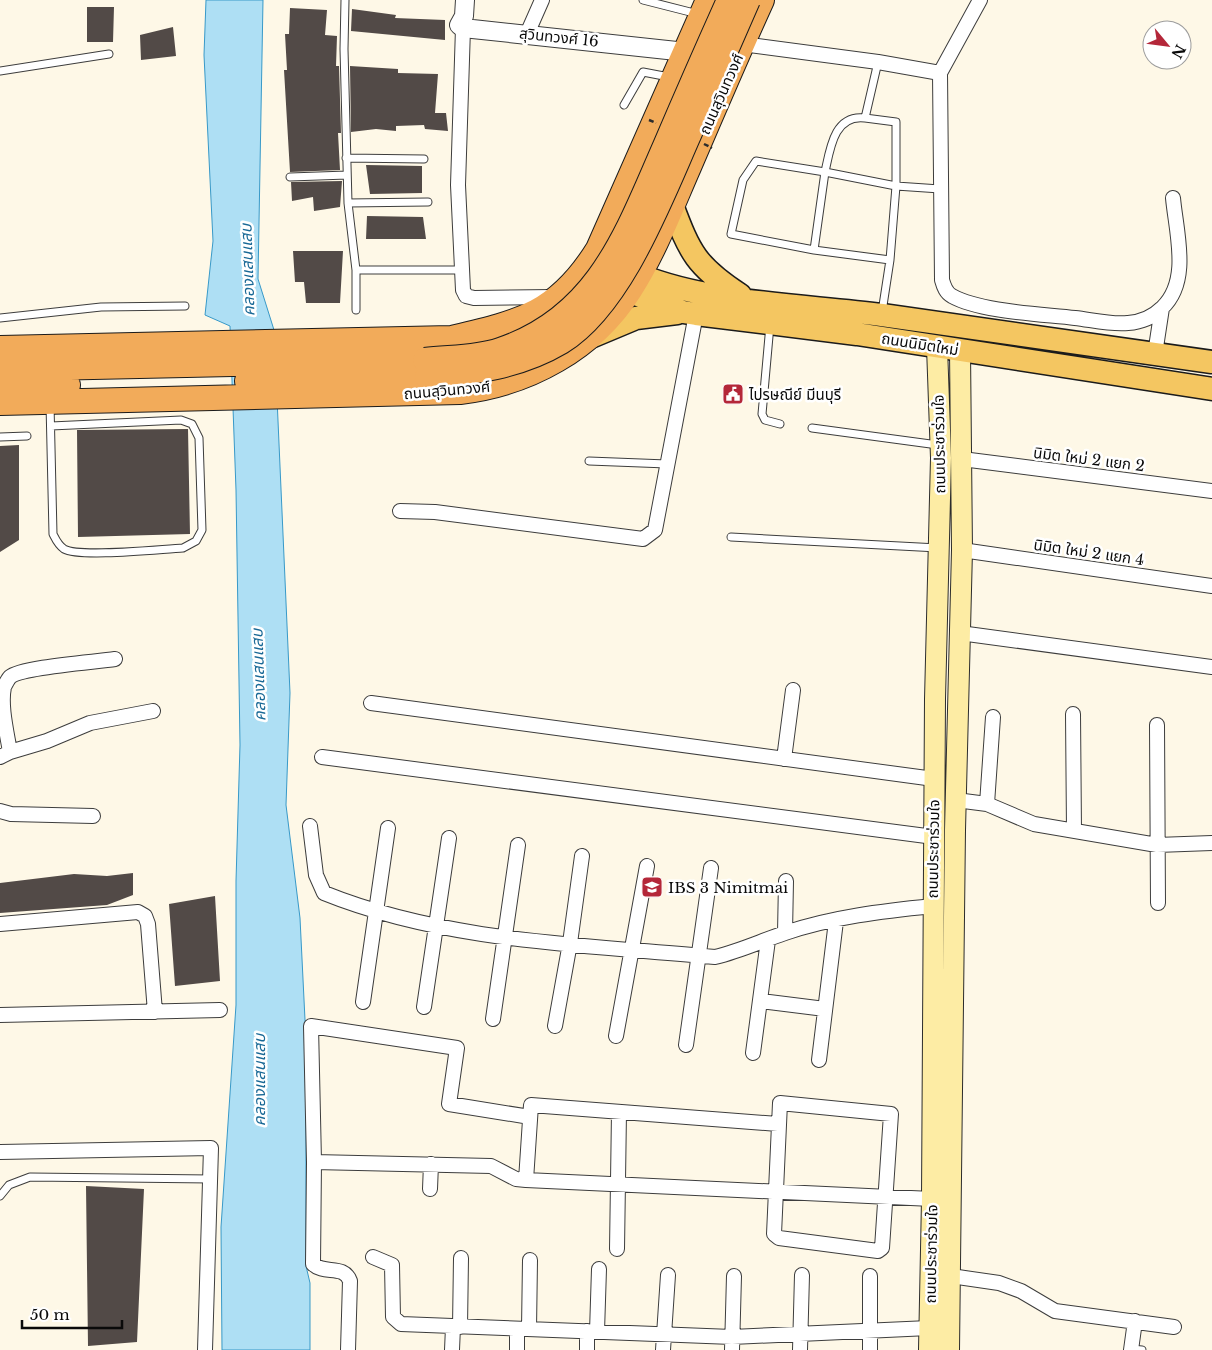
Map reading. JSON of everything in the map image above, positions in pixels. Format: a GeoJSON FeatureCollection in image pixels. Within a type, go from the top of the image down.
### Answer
{"type":"FeatureCollection","features":[{"type":"Feature","properties":{"kind":"highway","name":"ถนนสุวินทวงศ์"},"geometry":{"type":"LineString","coordinates":[[0,369],[425,360],[499,351],[531,337],[553,324],[574,306],[595,284],[612,260],[632,222],[729,0]]}},
{"type":"Feature","properties":{"kind":"highway","name":"ถนนสุวินทวงศ์"},"geometry":{"type":"LineString","coordinates":[[0,386],[427,377],[503,367],[536,356],[563,341],[589,318],[613,289],[635,251],[672,174],[748,0]]}},
{"type":"Feature","properties":{"kind":"highway","name":"ถนนสุวินทวงศ์"},"geometry":{"type":"LineString","coordinates":[[0,403],[460,392],[502,385],[545,368],[604,323],[634,283],[672,205],[762,0]]}},
{"type":"Feature","properties":{"kind":"highway"},"geometry":{"type":"LineString","coordinates":[[0,348],[450,338],[512,324],[531,316],[560,296],[592,258],[686,52],[704,7]]}},
{"type":"Feature","properties":{"kind":"highway"},"geometry":{"type":"LineString","coordinates":[[592,258],[634,283]]}},
{"type":"Feature","properties":{"kind":"main road"},"geometry":{"type":"LineString","coordinates":[[672,205],[683,235],[698,262],[720,282],[746,299]]}},
{"type":"Feature","properties":{"kind":"main road","name":"ถนนนิมิตใหม่"},"geometry":{"type":"LineString","coordinates":[[634,283],[881,315],[1212,362]]}},
{"type":"Feature","properties":{"kind":"main road","name":"ถนนนิมิตใหม่"},"geometry":{"type":"LineString","coordinates":[[634,283],[689,313],[770,322],[1212,389]]}},
{"type":"Feature","properties":{"kind":"main road"},"geometry":{"type":"LineString","coordinates":[[585,339],[617,324],[636,318],[689,313]]}},
{"type":"Feature","properties":{"kind":"main road","name":"ถนนประชาร่วมใจ"},"geometry":{"type":"LineString","coordinates":[[929,1350],[932,1199],[934,779],[940,452],[937,347]]}},
{"type":"Feature","properties":{"kind":"main road","name":"ถนนประชาร่วมใจ"},"geometry":{"type":"LineString","coordinates":[[949,1350],[956,800],[962,550],[960,351]]}},
{"type":"Feature","properties":{"kind":"main road"},"geometry":{"type":"LineString","coordinates":[[940,452],[962,459]]}},
{"type":"Feature","properties":{"kind":"street"},"geometry":{"type":"LineString","coordinates":[[464,0],[464,16],[459,25],[464,28],[458,184],[460,270],[463,290],[466,296],[474,298],[560,296]]}},
{"type":"Feature","properties":{"kind":"street"},"geometry":{"type":"LineString","coordinates":[[527,34],[542,0]]}},
{"type":"Feature","properties":{"kind":"street"},"geometry":{"type":"LineString","coordinates":[[980,0],[940,76],[942,280],[949,295],[963,301],[1003,309],[1126,324],[1145,320],[1162,308],[1168,300],[1177,280],[1180,262],[1173,198]]}},
{"type":"Feature","properties":{"kind":"street","name":"สุวินทวงศ์ 16"},"geometry":{"type":"LineString","coordinates":[[464,28],[686,52]]}},
{"type":"Feature","properties":{"kind":"street"},"geometry":{"type":"LineString","coordinates":[[742,44],[940,76]]}},
{"type":"Feature","properties":{"kind":"street"},"geometry":{"type":"LineString","coordinates":[[1154,354],[1162,308]]}},
{"type":"Feature","properties":{"kind":"street"},"geometry":{"type":"LineString","coordinates":[[400,511],[435,512],[644,539],[655,530],[667,464],[689,313]]}},
{"type":"Feature","properties":{"kind":"street"},"geometry":{"type":"LineString","coordinates":[[1072,342],[1076,318]]}},
{"type":"Feature","properties":{"kind":"street","name":"นิมิต ใหม่ 2 แยก 2"},"geometry":{"type":"LineString","coordinates":[[962,459],[1212,491]]}},
{"type":"Feature","properties":{"kind":"street","name":"นิมิต ใหม่ 2 แยก 4"},"geometry":{"type":"LineString","coordinates":[[962,550],[1212,586]]}},
{"type":"Feature","properties":{"kind":"street"},"geometry":{"type":"LineString","coordinates":[[960,633],[1212,667]]}},
{"type":"Feature","properties":{"kind":"street"},"geometry":{"type":"LineString","coordinates":[[115,659],[43,668],[10,677],[4,688],[2,703],[5,754],[47,741],[90,723],[153,711]]}},
{"type":"Feature","properties":{"kind":"street"},"geometry":{"type":"LineString","coordinates":[[784,759],[793,690]]}},
{"type":"Feature","properties":{"kind":"street"},"geometry":{"type":"LineString","coordinates":[[371,702],[934,779]]}},
{"type":"Feature","properties":{"kind":"street"},"geometry":{"type":"LineString","coordinates":[[1073,714],[1074,831]]}},
{"type":"Feature","properties":{"kind":"street"},"geometry":{"type":"LineString","coordinates":[[987,804],[993,717]]}},
{"type":"Feature","properties":{"kind":"street"},"geometry":{"type":"LineString","coordinates":[[1157,726],[1158,903]]}},
{"type":"Feature","properties":{"kind":"street"},"geometry":{"type":"LineString","coordinates":[[322,756],[934,837]]}},
{"type":"Feature","properties":{"kind":"street"},"geometry":{"type":"LineString","coordinates":[[956,800],[987,804],[1034,824],[1157,845],[1212,843]]}},
{"type":"Feature","properties":{"kind":"street"},"geometry":{"type":"LineString","coordinates":[[0,811],[11,814],[93,816]]}},
{"type":"Feature","properties":{"kind":"street"},"geometry":{"type":"LineString","coordinates":[[310,826],[316,876],[324,894],[376,913],[435,926],[504,937],[715,957],[785,933],[872,912],[933,906]]}},
{"type":"Feature","properties":{"kind":"street"},"geometry":{"type":"LineString","coordinates":[[363,1002],[388,828]]}},
{"type":"Feature","properties":{"kind":"street"},"geometry":{"type":"LineString","coordinates":[[424,1007],[449,838]]}},
{"type":"Feature","properties":{"kind":"street"},"geometry":{"type":"LineString","coordinates":[[493,1019],[518,845]]}},
{"type":"Feature","properties":{"kind":"street"},"geometry":{"type":"LineString","coordinates":[[555,1026],[570,943],[582,856]]}},
{"type":"Feature","properties":{"kind":"street"},"geometry":{"type":"LineString","coordinates":[[616,1036],[647,866]]}},
{"type":"Feature","properties":{"kind":"street"},"geometry":{"type":"LineString","coordinates":[[686,1045],[711,868]]}},
{"type":"Feature","properties":{"kind":"street"},"geometry":{"type":"LineString","coordinates":[[785,933],[786,881]]}},
{"type":"Feature","properties":{"kind":"street"},"geometry":{"type":"LineString","coordinates":[[0,924],[138,912],[145,916],[148,924],[155,1012]]}},
{"type":"Feature","properties":{"kind":"street"},"geometry":{"type":"LineString","coordinates":[[819,1060],[836,921]]}},
{"type":"Feature","properties":{"kind":"street"},"geometry":{"type":"LineString","coordinates":[[753,1053],[768,940]]}},
{"type":"Feature","properties":{"kind":"street"},"geometry":{"type":"LineString","coordinates":[[761,1001],[825,1009]]}},
{"type":"Feature","properties":{"kind":"street"},"geometry":{"type":"LineString","coordinates":[[0,1015],[220,1010]]}},
{"type":"Feature","properties":{"kind":"street"},"geometry":{"type":"LineString","coordinates":[[348,1350],[350,1281],[348,1275],[344,1272],[319,1268],[313,1264],[314,1162],[311,1026],[457,1048],[449,1104],[530,1117]]}},
{"type":"Feature","properties":{"kind":"street"},"geometry":{"type":"LineString","coordinates":[[780,1102],[892,1114],[884,1198],[884,1242],[882,1248],[878,1250],[779,1238],[773,1228],[777,1192],[780,1102]]}},
{"type":"Feature","properties":{"kind":"street"},"geometry":{"type":"LineString","coordinates":[[526,1180],[531,1105],[778,1124]]}},
{"type":"Feature","properties":{"kind":"street"},"geometry":{"type":"LineString","coordinates":[[617,1249],[619,1112]]}},
{"type":"Feature","properties":{"kind":"street"},"geometry":{"type":"LineString","coordinates":[[0,1152],[212,1148],[205,1350]]}},
{"type":"Feature","properties":{"kind":"street"},"geometry":{"type":"LineString","coordinates":[[314,1162],[490,1166],[516,1179],[526,1180],[932,1199]]}},
{"type":"Feature","properties":{"kind":"street"},"geometry":{"type":"LineString","coordinates":[[430,1189],[431,1164]]}},
{"type":"Feature","properties":{"kind":"street"},"geometry":{"type":"LineString","coordinates":[[373,1257],[392,1265],[393,1317],[401,1324],[665,1334],[732,1343],[800,1334],[929,1328]]}},
{"type":"Feature","properties":{"kind":"street"},"geometry":{"type":"LineString","coordinates":[[452,1350],[457,1327],[461,1258]]}},
{"type":"Feature","properties":{"kind":"street"},"geometry":{"type":"LineString","coordinates":[[517,1350],[523,1329],[530,1260]]}},
{"type":"Feature","properties":{"kind":"street"},"geometry":{"type":"LineString","coordinates":[[587,1350],[592,1331],[600,1269]]}},
{"type":"Feature","properties":{"kind":"street"},"geometry":{"type":"LineString","coordinates":[[663,1350],[668,1275]]}},
{"type":"Feature","properties":{"kind":"street"},"geometry":{"type":"LineString","coordinates":[[800,1350],[802,1275]]}},
{"type":"Feature","properties":{"kind":"street"},"geometry":{"type":"LineString","coordinates":[[732,1343],[734,1276]]}},
{"type":"Feature","properties":{"kind":"street"},"geometry":{"type":"LineString","coordinates":[[870,1276],[870,1350]]}},
{"type":"Feature","properties":{"kind":"street"},"geometry":{"type":"LineString","coordinates":[[951,1276],[999,1284],[1021,1290],[1055,1311],[1174,1327]]}},
{"type":"Feature","properties":{"kind":"street"},"geometry":{"type":"LineString","coordinates":[[1135,1321],[1135,1350]]}},
{"type":"Feature","properties":{"kind":"lane"},"geometry":{"type":"LineString","coordinates":[[345,0],[346,158],[348,203],[356,270],[356,310]]}},
{"type":"Feature","properties":{"kind":"lane"},"geometry":{"type":"LineString","coordinates":[[643,0],[677,9],[704,7]]}},
{"type":"Feature","properties":{"kind":"lane"},"geometry":{"type":"LineString","coordinates":[[677,9],[679,0]]}},
{"type":"Feature","properties":{"kind":"lane"},"geometry":{"type":"LineString","coordinates":[[0,71],[109,54]]}},
{"type":"Feature","properties":{"kind":"lane"},"geometry":{"type":"LineString","coordinates":[[865,118],[877,67]]}},
{"type":"Feature","properties":{"kind":"lane"},"geometry":{"type":"LineString","coordinates":[[624,104],[643,72],[674,78]]}},
{"type":"Feature","properties":{"kind":"lane"},"geometry":{"type":"LineString","coordinates":[[814,250],[825,172],[836,133],[846,120],[854,116],[896,122],[896,186],[890,260],[881,315]]}},
{"type":"Feature","properties":{"kind":"lane"},"geometry":{"type":"LineString","coordinates":[[346,158],[424,159]]}},
{"type":"Feature","properties":{"kind":"lane"},"geometry":{"type":"LineString","coordinates":[[890,260],[814,250],[731,234],[743,180],[756,161],[896,186],[940,189]]}},
{"type":"Feature","properties":{"kind":"lane"},"geometry":{"type":"LineString","coordinates":[[290,177],[347,176]]}},
{"type":"Feature","properties":{"kind":"lane"},"geometry":{"type":"LineString","coordinates":[[348,203],[428,202]]}},
{"type":"Feature","properties":{"kind":"lane"},"geometry":{"type":"LineString","coordinates":[[356,270],[460,270]]}},
{"type":"Feature","properties":{"kind":"lane"},"geometry":{"type":"LineString","coordinates":[[0,318],[101,307],[185,306]]}},
{"type":"Feature","properties":{"kind":"lane"},"geometry":{"type":"LineString","coordinates":[[770,322],[762,414],[765,420],[780,424]]}},
{"type":"Feature","properties":{"kind":"lane"},"geometry":{"type":"LineString","coordinates":[[50,401],[50,426],[53,534],[58,543],[66,550],[86,552],[184,548],[196,541],[202,530],[202,510],[199,438],[192,424],[181,420],[50,426]]}},
{"type":"Feature","properties":{"kind":"lane"},"geometry":{"type":"LineString","coordinates":[[812,428],[940,452]]}},
{"type":"Feature","properties":{"kind":"lane"},"geometry":{"type":"LineString","coordinates":[[0,437],[27,436]]}},
{"type":"Feature","properties":{"kind":"lane"},"geometry":{"type":"LineString","coordinates":[[589,461],[667,464]]}},
{"type":"Feature","properties":{"kind":"lane"},"geometry":{"type":"LineString","coordinates":[[731,537],[939,548]]}},
{"type":"Feature","properties":{"kind":"lane"},"geometry":{"type":"LineString","coordinates":[[0,1196],[9,1185],[30,1177],[211,1179]]}},
{"type":"Feature","properties":{"kind":"water","name":"คลองแสนแสบ"},"geometry":{"type":"Polygon","coordinates":[[[206,0],[263,0],[258,279],[274,330],[290,693],[286,805],[300,918],[306,1040],[306,1266],[310,1283],[310,1350],[222,1350],[221,1227],[236,1005],[236,881],[240,745],[236,490],[230,326],[205,315],[213,241],[204,55],[206,0]]]}},
{"type":"Feature","properties":{"kind":"building"},"geometry":{"type":"Polygon","coordinates":[[[87,7],[114,7],[113,42],[87,42],[87,7]]]}},
{"type":"Feature","properties":{"kind":"building"},"geometry":{"type":"Polygon","coordinates":[[[290,8],[327,10],[325,35],[337,36],[336,66],[339,66],[341,133],[338,133],[340,170],[290,172],[284,70],[287,70],[285,34],[289,34],[290,8]]]}},
{"type":"Feature","properties":{"kind":"building"},"geometry":{"type":"Polygon","coordinates":[[[352,9],[396,15],[395,18],[445,20],[445,40],[351,31],[352,9]]]}},
{"type":"Feature","properties":{"kind":"building"},"geometry":{"type":"Polygon","coordinates":[[[173,27],[176,56],[141,60],[140,35],[173,27]]]}},
{"type":"Feature","properties":{"kind":"building"},"geometry":{"type":"Polygon","coordinates":[[[350,66],[398,69],[398,73],[438,74],[435,113],[446,113],[448,131],[425,129],[424,125],[396,126],[396,131],[376,129],[351,132],[350,66]]]}},
{"type":"Feature","properties":{"kind":"building"},"geometry":{"type":"Polygon","coordinates":[[[366,165],[422,166],[422,193],[370,194],[366,165]]]}},
{"type":"Feature","properties":{"kind":"building"},"geometry":{"type":"Polygon","coordinates":[[[342,181],[340,207],[314,211],[313,197],[292,201],[291,182],[342,181]]]}},
{"type":"Feature","properties":{"kind":"building"},"geometry":{"type":"Polygon","coordinates":[[[367,216],[423,217],[426,239],[366,239],[367,216]]]}},
{"type":"Feature","properties":{"kind":"building"},"geometry":{"type":"Polygon","coordinates":[[[293,251],[343,251],[340,303],[306,303],[304,282],[295,282],[293,251]]]}},
{"type":"Feature","properties":{"kind":"building"},"geometry":{"type":"Polygon","coordinates":[[[188,429],[190,534],[78,537],[77,430],[188,429]]]}},
{"type":"Feature","properties":{"kind":"building"},"geometry":{"type":"Polygon","coordinates":[[[19,445],[19,540],[0,552],[0,446],[19,445]]]}},
{"type":"Feature","properties":{"kind":"building"},"geometry":{"type":"Polygon","coordinates":[[[133,873],[133,895],[107,905],[0,913],[0,883],[74,874],[107,876],[133,873]]]}},
{"type":"Feature","properties":{"kind":"building"},"geometry":{"type":"Polygon","coordinates":[[[215,896],[220,981],[175,986],[169,904],[215,896]]]}},
{"type":"Feature","properties":{"kind":"building"},"geometry":{"type":"Polygon","coordinates":[[[86,1186],[144,1189],[137,1342],[88,1346],[86,1186]]]}},
{"type":"Feature","properties":{"kind":"place","name":"ไปรษณีย์ มีนบุรี"},"geometry":{"type":"Point","coordinates":[733,394]}},
{"type":"Feature","properties":{"kind":"place","name":"IBS 3 Nimitmai"},"geometry":{"type":"Point","coordinates":[652,887]}}]}
